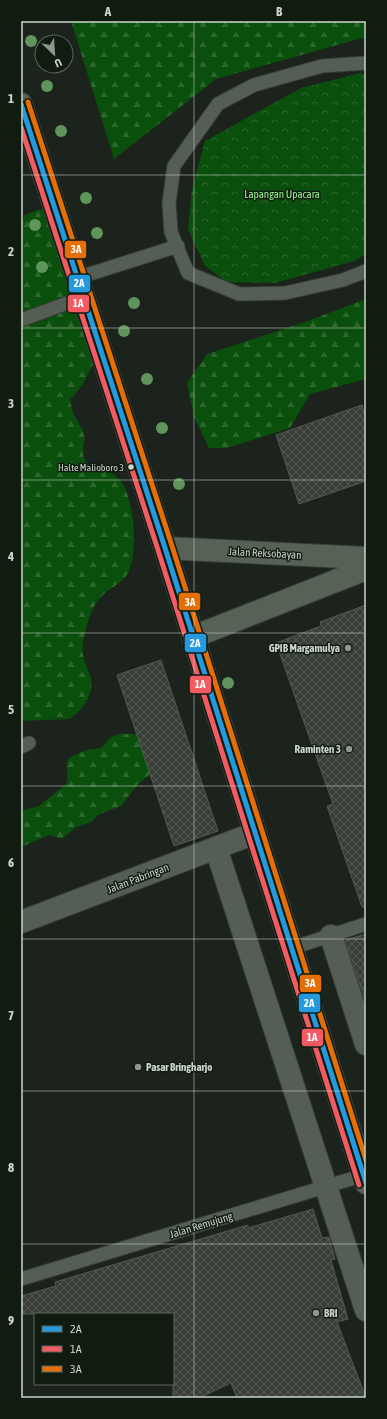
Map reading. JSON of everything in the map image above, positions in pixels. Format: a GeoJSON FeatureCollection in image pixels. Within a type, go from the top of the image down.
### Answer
{"type":"FeatureCollection","features":[{"type":"Feature","properties":{"kind":"main road"},"geometry":{"type":"LineString","coordinates":[[21,104],[165,548],[365,1179]]}},
{"type":"Feature","properties":{"kind":"main road","name":"Jalan Reksobayan"},"geometry":{"type":"LineString","coordinates":[[165,548],[366,558]]}},
{"type":"Feature","properties":{"kind":"main road"},"geometry":{"type":"LineString","coordinates":[[193,637],[366,569]]}},
{"type":"Feature","properties":{"kind":"street","name":"Jalan Pabringan"},"geometry":{"type":"LineString","coordinates":[[21,922],[255,833]]}},
{"type":"Feature","properties":{"kind":"street"},"geometry":{"type":"LineString","coordinates":[[216,848],[366,1310]]}},
{"type":"Feature","properties":{"kind":"street"},"geometry":{"type":"LineString","coordinates":[[331,936],[366,1044]]}},
{"type":"Feature","properties":{"kind":"lane"},"geometry":{"type":"LineString","coordinates":[[366,63],[322,66],[254,85],[218,104],[174,166],[169,203],[172,232],[188,273],[239,294],[285,293],[343,280],[366,271]]}},
{"type":"Feature","properties":{"kind":"lane"},"geometry":{"type":"LineString","coordinates":[[21,320],[80,287],[178,246]]}},
{"type":"Feature","properties":{"kind":"lane"},"geometry":{"type":"LineString","coordinates":[[292,948],[366,924]]}},
{"type":"Feature","properties":{"kind":"lane","name":"Jalan Remujung"},"geometry":{"type":"LineString","coordinates":[[21,1279],[326,1187],[365,1179]]}},
{"type":"Feature","properties":{"kind":"green space"},"geometry":{"type":"Polygon","coordinates":[[[71,21],[366,21],[366,37],[216,79],[114,159],[71,21]]]}},
{"type":"Feature","properties":{"kind":"green space","name":"Lapangan Upacara"},"geometry":{"type":"Polygon","coordinates":[[[361,73],[366,76],[366,254],[354,261],[275,283],[227,282],[205,266],[188,229],[192,189],[205,141],[301,88],[361,73]]]}},
{"type":"Feature","properties":{"kind":"green space"},"geometry":{"type":"Polygon","coordinates":[[[38,210],[46,210],[94,362],[83,384],[70,400],[74,415],[84,434],[84,457],[88,464],[92,467],[111,474],[119,479],[124,487],[129,498],[132,512],[134,540],[131,566],[127,575],[106,592],[96,603],[88,622],[84,637],[83,652],[84,660],[90,675],[91,688],[90,694],[84,705],[70,719],[21,721],[21,222],[25,215],[38,210]]]}},
{"type":"Feature","properties":{"kind":"green space"},"geometry":{"type":"Polygon","coordinates":[[[366,299],[366,379],[310,394],[290,428],[227,448],[209,448],[194,417],[187,383],[207,354],[305,322],[366,299]]]}},
{"type":"Feature","properties":{"kind":"green space"},"geometry":{"type":"Polygon","coordinates":[[[118,734],[141,734],[154,771],[138,784],[121,806],[98,815],[91,822],[76,827],[62,839],[49,835],[21,847],[21,811],[39,806],[66,784],[68,777],[67,763],[70,757],[86,750],[101,748],[111,737],[118,734]]]}},
{"type":"Feature","properties":{"kind":"building"},"geometry":{"type":"Polygon","coordinates":[[[362,405],[366,418],[366,481],[299,504],[276,435],[362,405]]]}},
{"type":"Feature","properties":{"kind":"building"},"geometry":{"type":"Polygon","coordinates":[[[366,605],[366,907],[362,907],[327,806],[333,804],[276,643],[321,626],[320,622],[366,605]]]}},
{"type":"Feature","properties":{"kind":"building"},"geometry":{"type":"Polygon","coordinates":[[[161,660],[218,831],[174,846],[117,675],[161,660]]]}},
{"type":"Feature","properties":{"kind":"building"},"geometry":{"type":"Polygon","coordinates":[[[366,934],[366,1003],[345,940],[366,934]]]}},
{"type":"Feature","properties":{"kind":"building"},"geometry":{"type":"Polygon","coordinates":[[[313,1209],[322,1238],[329,1237],[335,1259],[331,1260],[348,1319],[337,1322],[366,1398],[237,1398],[231,1383],[199,1398],[173,1398],[174,1313],[21,1314],[21,1296],[56,1286],[55,1282],[248,1225],[248,1228],[313,1209]]]}},
{"type":"Feature","properties":{"kind":"transit line","name":"3A"},"geometry":{"type":"LineString","coordinates":[[28,102],[172,546],[366,1160]]}},
{"type":"Feature","properties":{"kind":"transit line","name":"2A"},"geometry":{"type":"LineString","coordinates":[[21,104],[165,548],[366,1183]]}},
{"type":"Feature","properties":{"kind":"transit line","name":"1A"},"geometry":{"type":"LineString","coordinates":[[21,127],[158,550],[359,1185]]}},
{"type":"Feature","properties":{"kind":"place","name":"Halte Malioboro 3"},"geometry":{"type":"Point","coordinates":[131,467]}},
{"type":"Feature","properties":{"kind":"place","name":"GPIB Margamulya"},"geometry":{"type":"Point","coordinates":[348,648]}},
{"type":"Feature","properties":{"kind":"place","name":"Raminten 3"},"geometry":{"type":"Point","coordinates":[349,749]}},
{"type":"Feature","properties":{"kind":"place","name":"Pasar Bringharjo"},"geometry":{"type":"Point","coordinates":[138,1067]}},
{"type":"Feature","properties":{"kind":"place","name":"BRI"},"geometry":{"type":"Point","coordinates":[316,1313]}}]}
